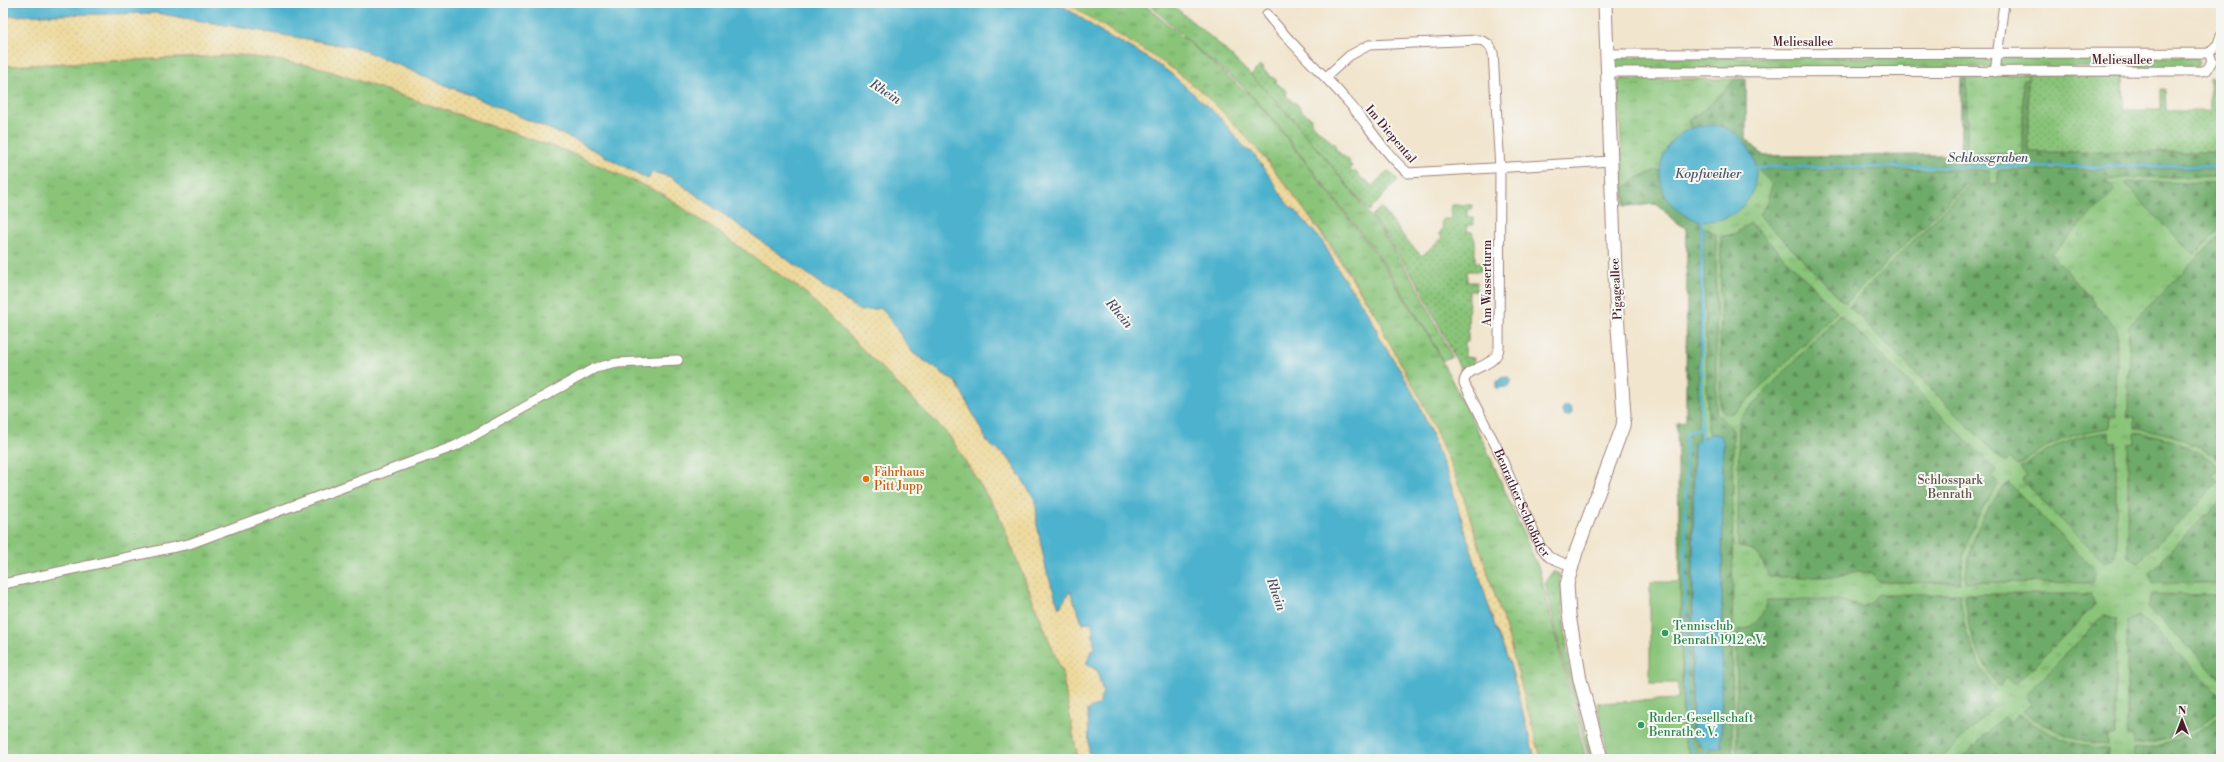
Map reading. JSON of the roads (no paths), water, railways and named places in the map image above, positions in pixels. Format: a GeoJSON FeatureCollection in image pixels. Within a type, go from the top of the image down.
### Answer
{"type":"FeatureCollection","features":[{"type":"Feature","properties":{"kind":"street","name":"Pigageallee"},"geometry":{"type":"LineString","coordinates":[[1571,566],[1623,426],[1624,416],[1610,161],[1605,3]]}},
{"type":"Feature","properties":{"kind":"street"},"geometry":{"type":"LineString","coordinates":[[1995,72],[2004,3]]}},
{"type":"Feature","properties":{"kind":"street","name":"Im Diepental"},"geometry":{"type":"LineString","coordinates":[[1267,14],[1280,30],[1326,77],[1408,173],[1500,169],[1610,161]]}},
{"type":"Feature","properties":{"kind":"street"},"geometry":{"type":"LineString","coordinates":[[2209,52],[2218,44],[2221,35]]}},
{"type":"Feature","properties":{"kind":"street"},"geometry":{"type":"LineString","coordinates":[[1326,77],[1349,56],[1369,45],[1479,40],[1487,42],[1493,53],[1500,169]]}},
{"type":"Feature","properties":{"kind":"street","name":"Meliesallee"},"geometry":{"type":"LineString","coordinates":[[1607,54],[1998,54],[2209,52],[2212,56],[2211,63],[2207,70],[2201,71],[1608,72]]}},
{"type":"Feature","properties":{"kind":"street","name":"Am Wasserturm"},"geometry":{"type":"LineString","coordinates":[[1465,378],[1470,373],[1493,360],[1498,355],[1500,169]]}},
{"type":"Feature","properties":{"kind":"street"},"geometry":{"type":"LineString","coordinates":[[3,584],[189,544],[455,446],[595,368],[616,364],[678,360]]}},
{"type":"Feature","properties":{"kind":"street","name":"Benrather Schloßufer"},"geometry":{"type":"LineString","coordinates":[[1465,378],[1466,388],[1496,446],[1540,546],[1549,557],[1571,566]]}},
{"type":"Feature","properties":{"kind":"street"},"geometry":{"type":"LineString","coordinates":[[1571,566],[1567,584],[1570,621],[1580,680],[1601,759]]}},
{"type":"Feature","properties":{"kind":"water","name":"Rhein"},"geometry":{"type":"Polygon","coordinates":[[[3,3],[1055,3],[1063,6],[1109,37],[1130,47],[1169,72],[1218,116],[1247,150],[1252,152],[1288,205],[1295,210],[1322,241],[1342,276],[1368,313],[1376,328],[1378,337],[1402,372],[1421,409],[1448,476],[1496,630],[1510,664],[1535,759],[1089,759],[1088,710],[1098,705],[1103,692],[1097,670],[1086,664],[1094,647],[1092,622],[1083,624],[1070,591],[1059,608],[1046,569],[1037,525],[1036,501],[1009,459],[988,443],[957,383],[913,353],[882,308],[860,311],[671,177],[652,172],[648,179],[573,139],[358,48],[156,13],[3,16],[3,3]]]}},
{"type":"Feature","properties":{"kind":"water","name":"Kopfweiher"},"geometry":{"type":"Polygon","coordinates":[[[1708,125],[1726,129],[1742,139],[1752,155],[1756,173],[1752,191],[1742,207],[1726,217],[1708,221],[1690,217],[1674,207],[1664,191],[1660,173],[1664,155],[1674,139],[1690,129],[1708,125]]]}},
{"type":"Feature","properties":{"kind":"water"},"geometry":{"type":"Polygon","coordinates":[[[1508,377],[1512,380],[1507,387],[1496,388],[1496,383],[1501,378],[1508,377]]]}},
{"type":"Feature","properties":{"kind":"water"},"geometry":{"type":"Polygon","coordinates":[[[1565,406],[1569,406],[1571,407],[1571,415],[1565,416],[1562,413],[1562,409],[1565,406]]]}},
{"type":"Feature","properties":{"kind":"water"},"geometry":{"type":"Polygon","coordinates":[[[1711,434],[1721,435],[1723,441],[1721,748],[1706,748],[1692,738],[1694,442],[1711,434]]]}},
{"type":"Feature","properties":{"kind":"waterway","name":"Schlossgraben"},"geometry":{"type":"LineString","coordinates":[[1756,167],[2221,166]]}},
{"type":"Feature","properties":{"kind":"waterway"},"geometry":{"type":"LineString","coordinates":[[1701,440],[1702,220]]}},
{"type":"Feature","properties":{"kind":"waterway"},"geometry":{"type":"LineString","coordinates":[[1699,759],[1685,737],[1686,434],[1700,428]]}},
{"type":"Feature","properties":{"kind":"waterway"},"geometry":{"type":"LineString","coordinates":[[1700,759],[1706,748]]}},
{"type":"Feature","properties":{"kind":"place","name":"Fährhaus Pitt Jupp"},"geometry":{"type":"Point","coordinates":[866,479]}},
{"type":"Feature","properties":{"kind":"place","name":"Tennisclub Benrath 1912 e.V."},"geometry":{"type":"Point","coordinates":[1665,633]}},
{"type":"Feature","properties":{"kind":"place","name":"Ruder-Gesellschaft Benrath e. V."},"geometry":{"type":"Point","coordinates":[1641,725]}},
{"type":"Feature","properties":{"kind":"park label","name":"Schlosspark Benrath"},"geometry":{"type":"Point","coordinates":[1950,487]}}]}
